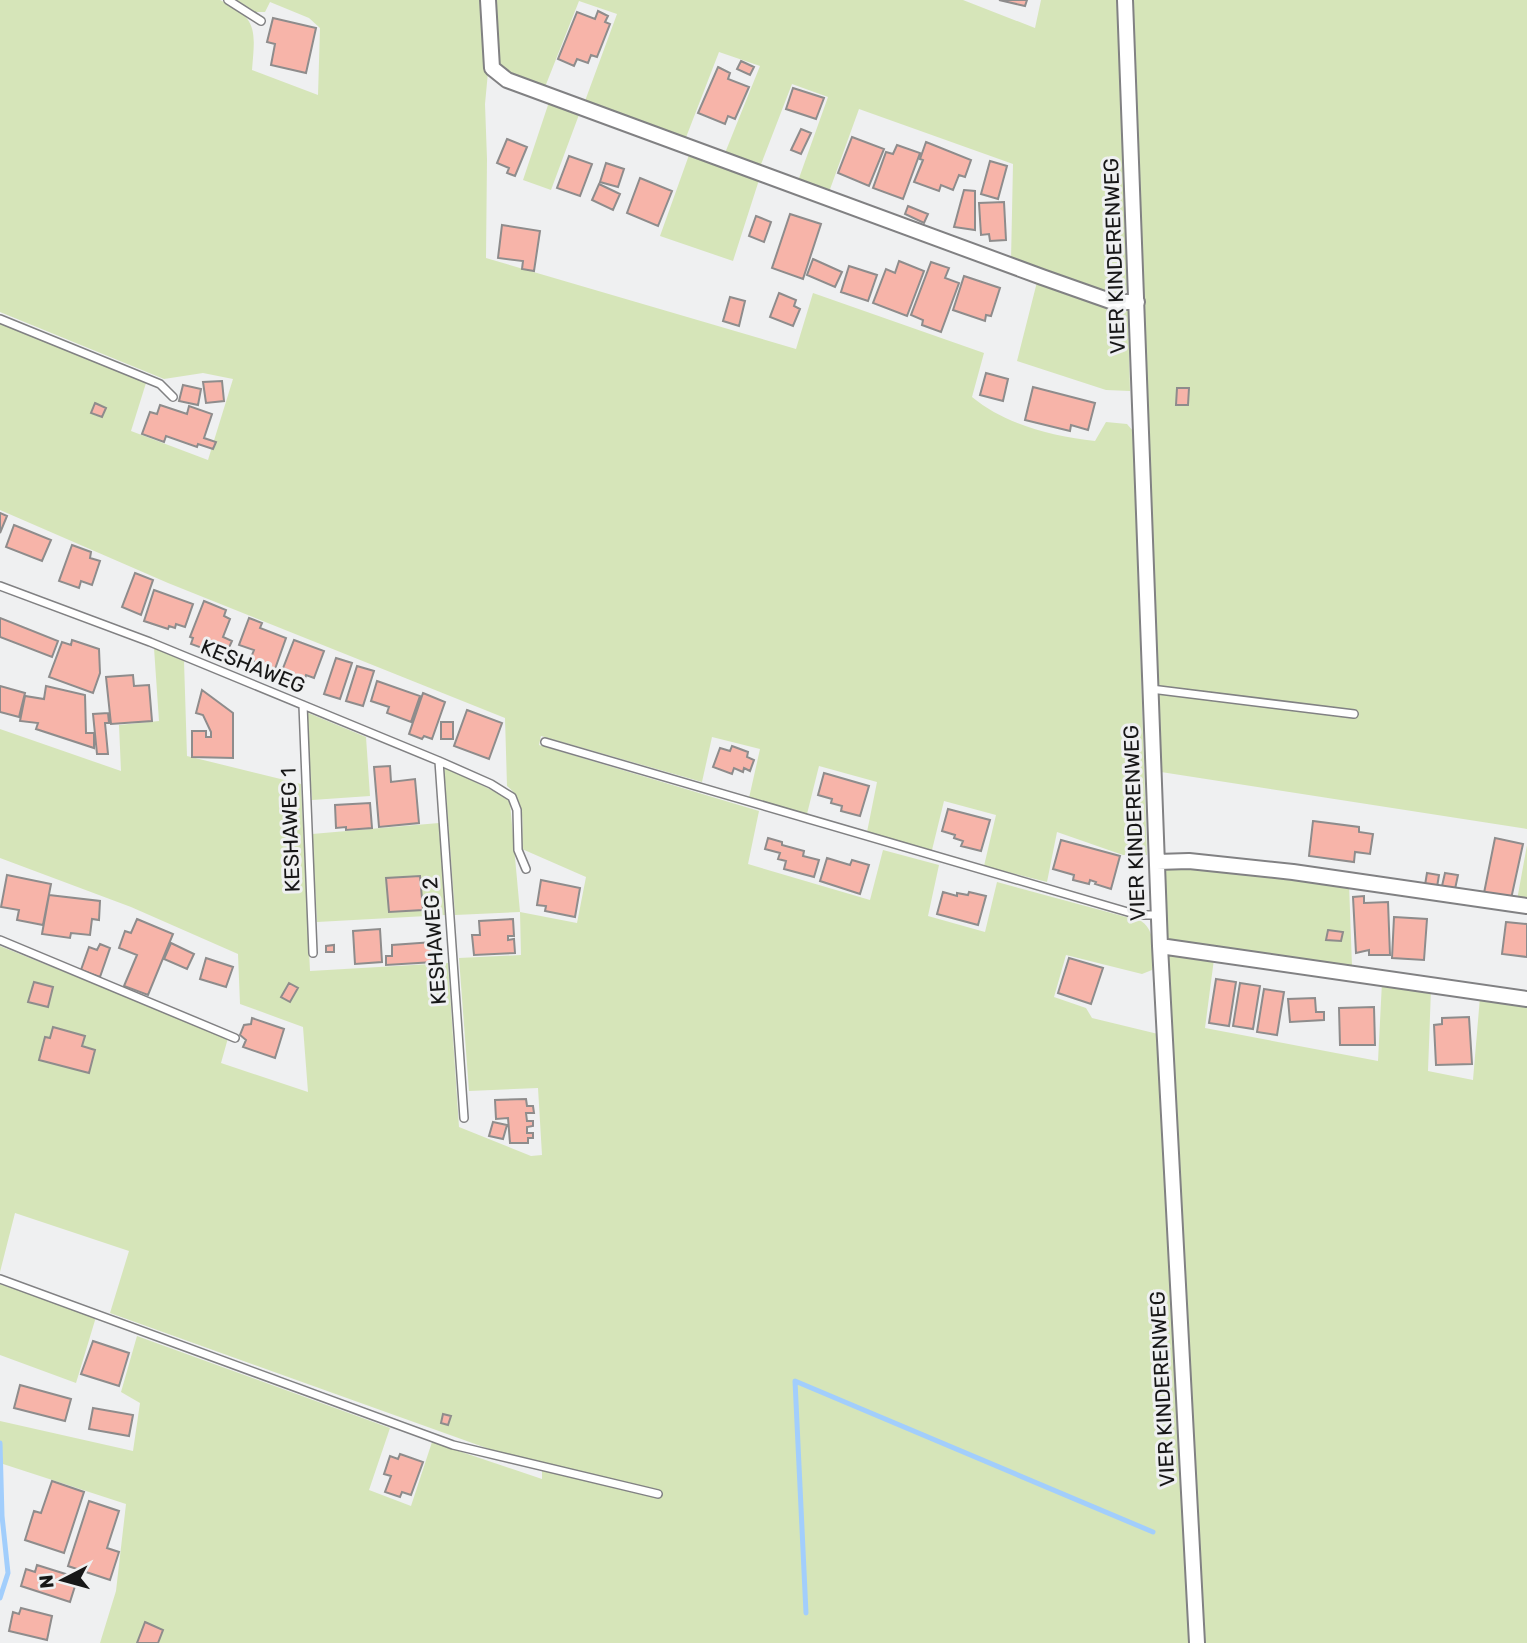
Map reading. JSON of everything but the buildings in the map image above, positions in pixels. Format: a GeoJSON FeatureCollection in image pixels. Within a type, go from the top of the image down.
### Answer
{"type":"FeatureCollection","features":[{"type":"Feature","properties":{"kind":"street"},"geometry":{"type":"LineString","coordinates":[[488,0],[492,68],[508,80],[1113,302],[1137,302]]}},
{"type":"Feature","properties":{"kind":"street","name":"VIER KINDERENWEG"},"geometry":{"type":"LineString","coordinates":[[1125,0],[1160,946],[1197,1643]]}},
{"type":"Feature","properties":{"kind":"street"},"geometry":{"type":"LineString","coordinates":[[1157,862],[1189,861],[1293,872],[1527,906]]}},
{"type":"Feature","properties":{"kind":"street"},"geometry":{"type":"LineString","coordinates":[[1160,946],[1527,999]]}},
{"type":"Feature","properties":{"kind":"lane"},"geometry":{"type":"LineString","coordinates":[[228,0],[261,21]]}},
{"type":"Feature","properties":{"kind":"lane"},"geometry":{"type":"LineString","coordinates":[[0,319],[160,384],[173,397]]}},
{"type":"Feature","properties":{"kind":"lane","name":"KESHAWEG"},"geometry":{"type":"LineString","coordinates":[[0,586],[150,642],[491,785],[512,797],[517,810],[518,850],[526,869]]}},
{"type":"Feature","properties":{"kind":"lane"},"geometry":{"type":"LineString","coordinates":[[1150,689],[1354,714]]}},
{"type":"Feature","properties":{"kind":"lane","name":"KESHAWEG 1"},"geometry":{"type":"LineString","coordinates":[[303,705],[313,953]]}},
{"type":"Feature","properties":{"kind":"lane"},"geometry":{"type":"LineString","coordinates":[[545,742],[1138,915],[1159,915]]}},
{"type":"Feature","properties":{"kind":"lane","name":"KESHAWEG 2"},"geometry":{"type":"LineString","coordinates":[[439,761],[464,1118]]}},
{"type":"Feature","properties":{"kind":"lane"},"geometry":{"type":"LineString","coordinates":[[0,940],[235,1038]]}},
{"type":"Feature","properties":{"kind":"lane"},"geometry":{"type":"LineString","coordinates":[[0,1279],[453,1445],[658,1494]]}},
{"type":"Feature","properties":{"kind":"green space"},"geometry":{"type":"Polygon","coordinates":[[[0,0],[220,0],[242,13],[252,28],[252,70],[318,95],[320,28],[309,18],[270,2],[265,12],[255,12],[237,0],[484,0],[488,72],[485,104],[486,258],[796,349],[813,293],[984,353],[972,397],[985,407],[1015,422],[1062,436],[1095,441],[1106,422],[1127,424],[1133,431],[1147,855],[1123,855],[1057,832],[1047,882],[984,866],[996,815],[944,801],[932,850],[867,832],[877,782],[819,766],[807,814],[749,798],[760,749],[712,737],[702,782],[541,736],[539,745],[759,811],[748,864],[870,900],[883,850],[939,865],[928,916],[985,932],[997,882],[1141,921],[1146,925],[1153,943],[1152,970],[1142,974],[1066,955],[1054,997],[1086,1008],[1092,1018],[1158,1034],[1189,1643],[100,1643],[116,1591],[126,1504],[0,1463],[0,1421],[133,1451],[140,1403],[121,1392],[137,1336],[390,1428],[369,1490],[411,1506],[432,1442],[542,1479],[542,1468],[110,1313],[129,1251],[15,1213],[0,1272],[0,946],[228,1038],[221,1063],[308,1092],[303,1027],[240,1004],[238,954],[131,907],[0,858],[0,729],[121,771],[119,725],[159,721],[154,648],[184,661],[187,756],[301,784],[310,971],[448,963],[459,1127],[531,1156],[542,1155],[538,1088],[469,1091],[459,958],[521,955],[520,912],[577,923],[586,877],[522,849],[521,807],[507,786],[505,718],[168,583],[0,510],[0,322],[146,383],[131,431],[208,460],[233,379],[203,373],[164,379],[0,312],[0,0]]]}},
{"type":"Feature","properties":{"kind":"green space"},"geometry":{"type":"Polygon","coordinates":[[[493,0],[963,0],[1035,28],[1041,0],[1118,0],[1127,289],[1124,295],[1118,297],[1011,261],[1013,164],[859,109],[829,192],[798,181],[828,97],[792,84],[760,167],[725,153],[760,66],[719,52],[685,140],[585,101],[617,14],[579,1],[545,87],[505,73],[496,60],[493,0]]]}},
{"type":"Feature","properties":{"kind":"green space"},"geometry":{"type":"Polygon","coordinates":[[[1132,0],[1527,0],[1527,829],[1161,772],[1132,0]]]}},
{"type":"Feature","properties":{"kind":"green space"},"geometry":{"type":"Polygon","coordinates":[[[549,102],[580,112],[551,190],[523,180],[549,102]]]}},
{"type":"Feature","properties":{"kind":"green space"},"geometry":{"type":"Polygon","coordinates":[[[689,155],[759,180],[733,261],[660,236],[689,155]]]}},
{"type":"Feature","properties":{"kind":"green space"},"geometry":{"type":"Polygon","coordinates":[[[1037,282],[1128,308],[1130,391],[1106,390],[1017,361],[1037,282]]]}},
{"type":"Feature","properties":{"kind":"green space"},"geometry":{"type":"Polygon","coordinates":[[[306,712],[366,737],[370,796],[312,800],[306,712]]]}},
{"type":"Feature","properties":{"kind":"green space"},"geometry":{"type":"Polygon","coordinates":[[[444,767],[506,797],[510,803],[520,912],[455,915],[444,767]]]}},
{"type":"Feature","properties":{"kind":"green space"},"geometry":{"type":"Polygon","coordinates":[[[439,823],[445,915],[317,922],[312,834],[439,823]]]}},
{"type":"Feature","properties":{"kind":"green space"},"geometry":{"type":"Polygon","coordinates":[[[1527,845],[1527,901],[1517,900],[1527,845]]]}},
{"type":"Feature","properties":{"kind":"green space"},"geometry":{"type":"Polygon","coordinates":[[[1169,866],[1349,884],[1352,966],[1173,944],[1167,934],[1164,868],[1169,866]]]}},
{"type":"Feature","properties":{"kind":"green space"},"geometry":{"type":"Polygon","coordinates":[[[1176,952],[1214,959],[1205,1028],[1378,1061],[1382,982],[1431,989],[1428,1071],[1473,1080],[1480,997],[1527,1005],[1527,1643],[1204,1643],[1169,957],[1176,952]]]}},
{"type":"Feature","properties":{"kind":"green space"},"geometry":{"type":"Polygon","coordinates":[[[0,1284],[96,1317],[76,1383],[0,1355],[0,1284]]]}},
{"type":"Feature","properties":{"kind":"waterway"},"geometry":{"type":"LineString","coordinates":[[806,1613],[795,1381],[1153,1532]]}},
{"type":"Feature","properties":{"kind":"waterway"},"geometry":{"type":"LineString","coordinates":[[0,1443],[2,1516],[8,1573],[0,1598]]}}]}
